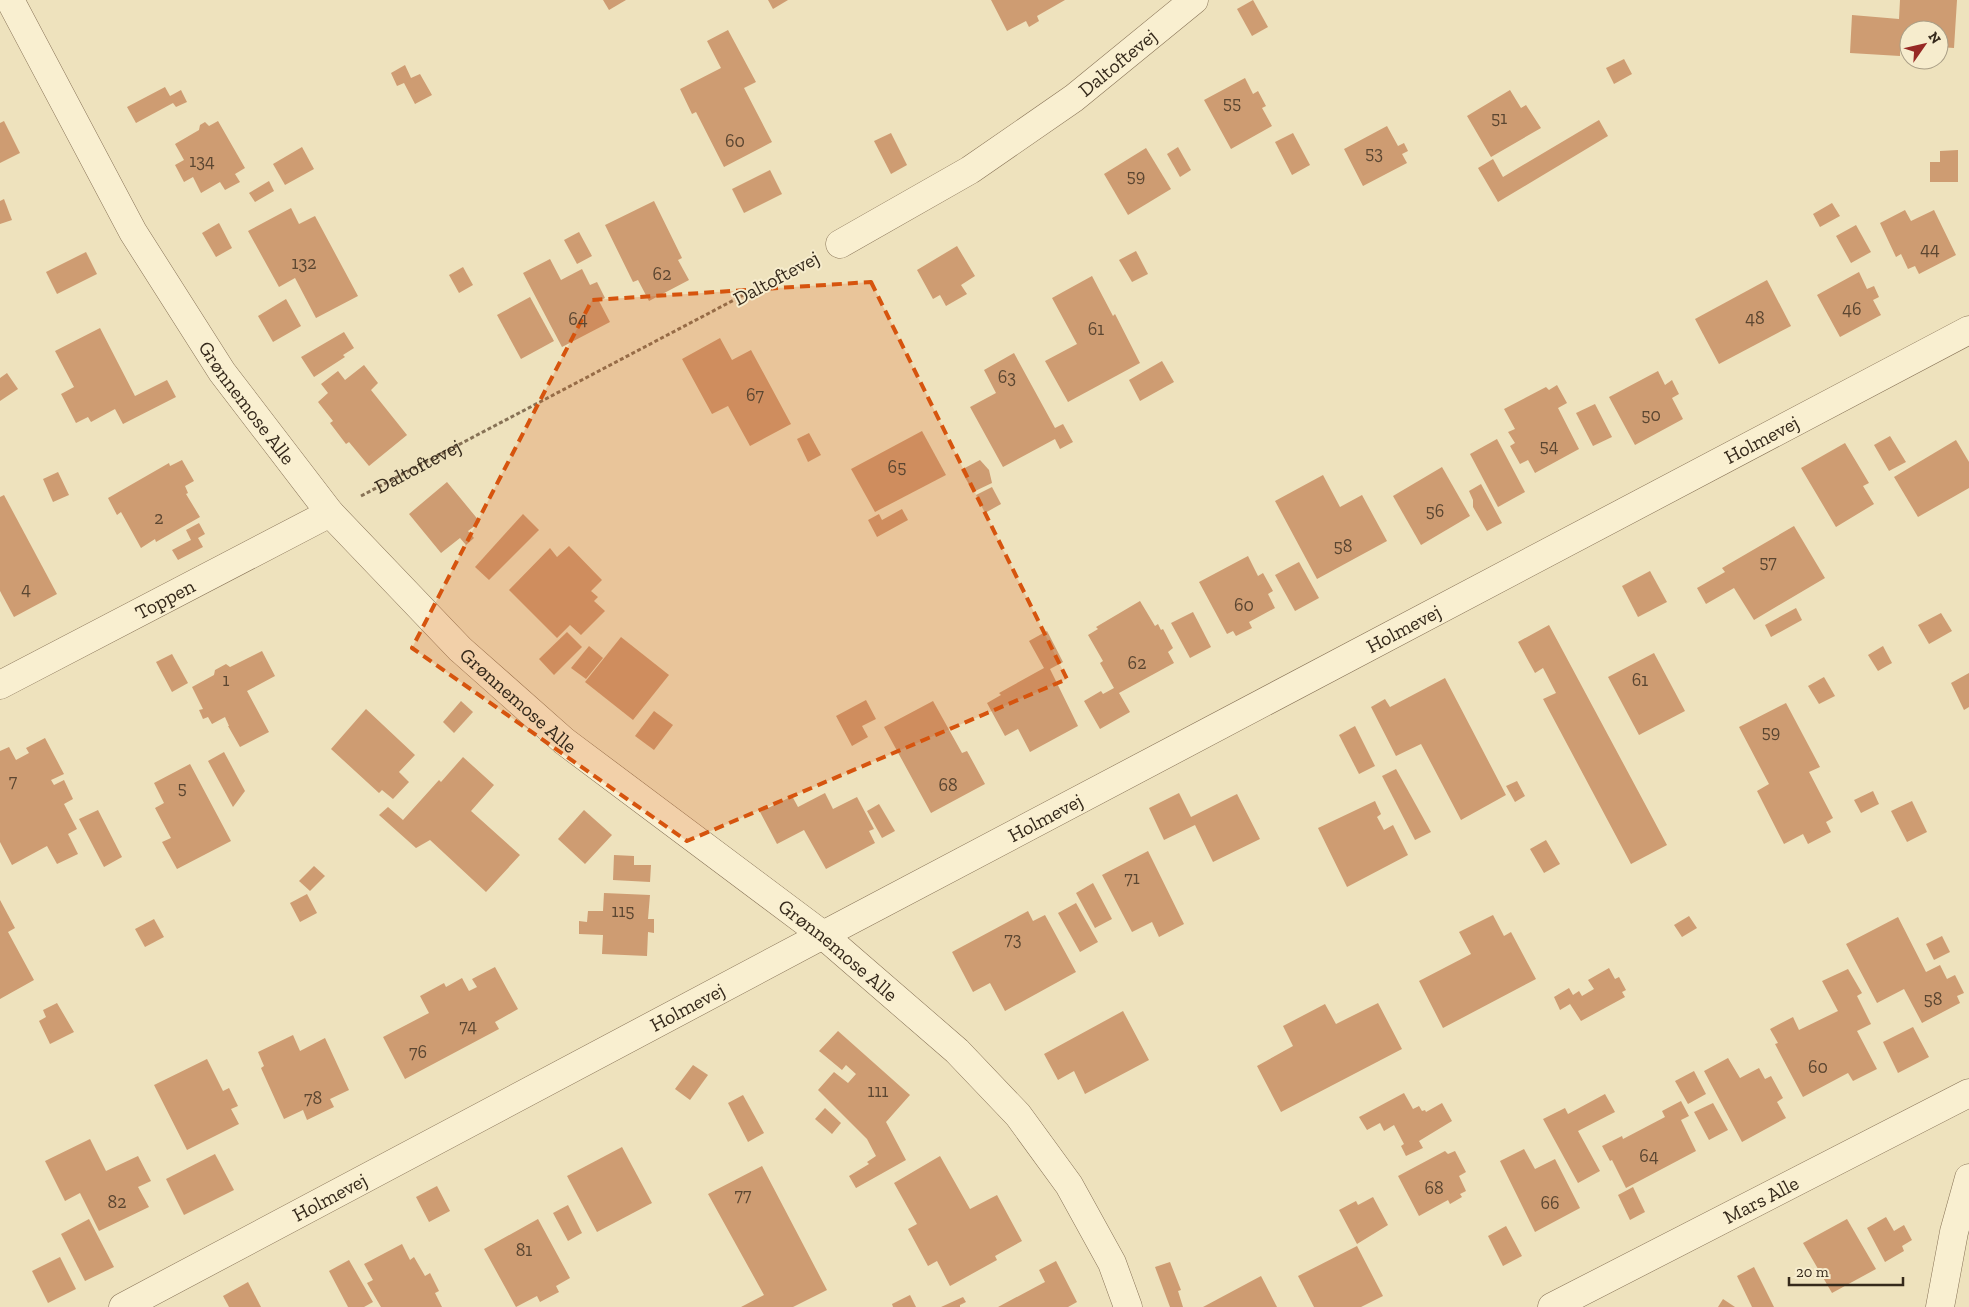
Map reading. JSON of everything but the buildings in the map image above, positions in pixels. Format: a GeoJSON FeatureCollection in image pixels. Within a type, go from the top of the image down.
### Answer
{"type":"FeatureCollection","features":[{"type":"Feature","properties":{"kind":"street","name":"Grønnemose Alle"},"geometry":{"type":"LineString","coordinates":[[10,0],[133,232],[222,372],[330,513],[460,649],[564,741],[823,935],[958,1051],[1018,1115],[1069,1185],[1112,1263],[1128,1307]]}},
{"type":"Feature","properties":{"kind":"street","name":"Daltoftevej"},"geometry":{"type":"LineString","coordinates":[[840,244],[978,164],[1074,98],[1194,0]]}},
{"type":"Feature","properties":{"kind":"street","name":"Holmevej"},"geometry":{"type":"LineString","coordinates":[[123,1307],[1969,330]]}},
{"type":"Feature","properties":{"kind":"street","name":"Toppen"},"geometry":{"type":"LineString","coordinates":[[0,685],[330,513]]}},
{"type":"Feature","properties":{"kind":"street","name":"Mars Alle"},"geometry":{"type":"LineString","coordinates":[[1552,1307],[1969,1092]]}},
{"type":"Feature","properties":{"kind":"street"},"geometry":{"type":"LineString","coordinates":[[1940,1307],[1954,1232],[1969,1178]]}},
{"type":"Feature","properties":{"kind":"path","name":"Daltoftevej"},"geometry":{"type":"LineString","coordinates":[[330,513],[840,244]]}},
{"type":"Feature","properties":{"kind":"highlighted area"},"geometry":{"type":"Polygon","coordinates":[[[871,282],[1067,679],[687,841],[412,648],[592,300],[871,282]]]}}]}
